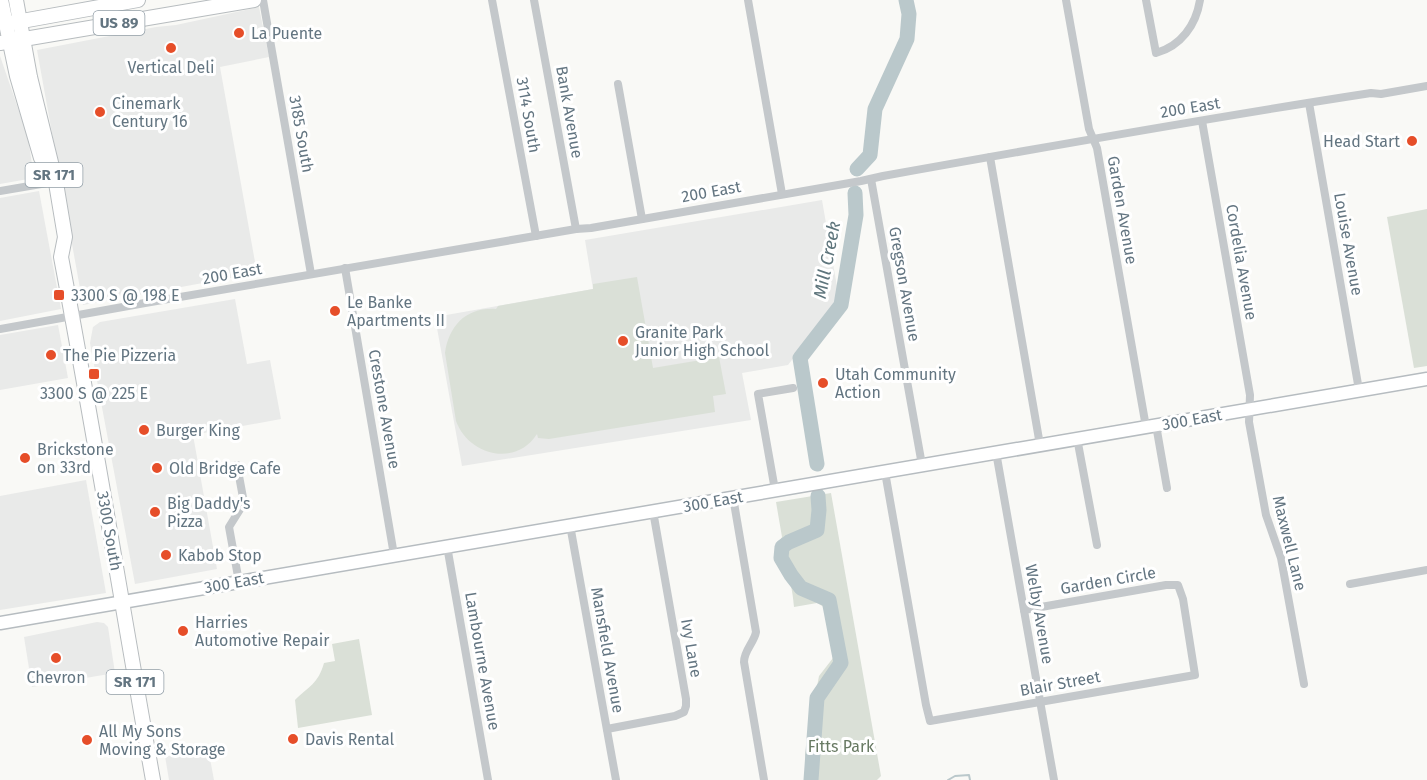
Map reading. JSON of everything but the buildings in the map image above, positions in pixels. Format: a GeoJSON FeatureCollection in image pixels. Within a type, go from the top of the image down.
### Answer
{"type":"FeatureCollection","features":[{"type":"Feature","properties":{"kind":"main road","name":"3300 South"},"geometry":{"type":"LineString","coordinates":[[1,0],[8,23],[17,76],[42,159],[58,239],[63,247]]}},
{"type":"Feature","properties":{"kind":"main road","name":"3300 South"},"geometry":{"type":"LineString","coordinates":[[8,23],[16,0]]}},
{"type":"Feature","properties":{"kind":"main road","name":"US 89"},"geometry":{"type":"LineString","coordinates":[[8,23],[138,0]]}},
{"type":"Feature","properties":{"kind":"main road","name":"US 89"},"geometry":{"type":"LineString","coordinates":[[11,42],[254,0]]}},
{"type":"Feature","properties":{"kind":"main road","name":"3300 South"},"geometry":{"type":"LineString","coordinates":[[11,42],[30,77],[56,183],[65,237],[62,257],[153,780]]}},
{"type":"Feature","properties":{"kind":"street","name":"3185 South"},"geometry":{"type":"LineString","coordinates":[[263,0],[311,274]]}},
{"type":"Feature","properties":{"kind":"street","name":"3114 South"},"geometry":{"type":"LineString","coordinates":[[492,0],[536,236]]}},
{"type":"Feature","properties":{"kind":"street","name":"Bank Avenue"},"geometry":{"type":"LineString","coordinates":[[534,0],[576,228]]}},
{"type":"Feature","properties":{"kind":"street"},"geometry":{"type":"LineString","coordinates":[[748,0],[782,194]]}},
{"type":"Feature","properties":{"kind":"street","name":"Garden Avenue"},"geometry":{"type":"LineString","coordinates":[[1066,0],[1089,129],[1097,148],[1151,426],[1167,488]]}},
{"type":"Feature","properties":{"kind":"street"},"geometry":{"type":"LineString","coordinates":[[1146,0],[1156,53],[1176,44],[1187,32],[1196,17],[1200,0]]}},
{"type":"Feature","properties":{"kind":"street"},"geometry":{"type":"LineString","coordinates":[[618,84],[642,219]]}},
{"type":"Feature","properties":{"kind":"street","name":"200 East"},"geometry":{"type":"LineString","coordinates":[[0,329],[1094,139],[1371,93],[1381,94],[1427,86]]}},
{"type":"Feature","properties":{"kind":"street","name":"Louise Avenue"},"geometry":{"type":"LineString","coordinates":[[1309,103],[1359,390]]}},
{"type":"Feature","properties":{"kind":"street","name":"Cordelia Avenue"},"geometry":{"type":"LineString","coordinates":[[1202,121],[1250,395],[1250,409]]}},
{"type":"Feature","properties":{"kind":"street"},"geometry":{"type":"LineString","coordinates":[[990,157],[1040,445]]}},
{"type":"Feature","properties":{"kind":"street","name":"Gregson Avenue"},"geometry":{"type":"LineString","coordinates":[[871,179],[922,465]]}},
{"type":"Feature","properties":{"kind":"street"},"geometry":{"type":"LineString","coordinates":[[0,191],[47,183]]}},
{"type":"Feature","properties":{"kind":"street","name":"Crestone Avenue"},"geometry":{"type":"LineString","coordinates":[[345,268],[394,555]]}},
{"type":"Feature","properties":{"kind":"street","name":"300 East"},"geometry":{"type":"LineString","coordinates":[[0,623],[1427,379]]}},
{"type":"Feature","properties":{"kind":"street"},"geometry":{"type":"LineString","coordinates":[[776,490],[758,394],[793,388]]}},
{"type":"Feature","properties":{"kind":"street","name":"Maxwell Lane"},"geometry":{"type":"LineString","coordinates":[[1250,409],[1250,422],[1266,515],[1281,558],[1304,684]]}},
{"type":"Feature","properties":{"kind":"street"},"geometry":{"type":"LineString","coordinates":[[1077,438],[1097,545]]}},
{"type":"Feature","properties":{"kind":"street","name":"Welby Avenue"},"geometry":{"type":"LineString","coordinates":[[996,452],[1054,780]]}},
{"type":"Feature","properties":{"kind":"street"},"geometry":{"type":"LineString","coordinates":[[237,465],[244,503],[229,526],[239,582]]}},
{"type":"Feature","properties":{"kind":"street","name":"Blair Street"},"geometry":{"type":"LineString","coordinates":[[885,472],[930,721],[1195,675]]}},
{"type":"Feature","properties":{"kind":"street"},"geometry":{"type":"LineString","coordinates":[[733,497],[756,632],[755,639],[745,654],[744,662],[764,780]]}},
{"type":"Feature","properties":{"kind":"street","name":"Ivy Lane"},"geometry":{"type":"LineString","coordinates":[[607,729],[675,716],[684,712],[686,706],[653,511]]}},
{"type":"Feature","properties":{"kind":"street","name":"Mansfield Avenue"},"geometry":{"type":"LineString","coordinates":[[570,525],[616,780]]}},
{"type":"Feature","properties":{"kind":"street","name":"Lambourne Avenue"},"geometry":{"type":"LineString","coordinates":[[447,546],[488,780]]}},
{"type":"Feature","properties":{"kind":"street"},"geometry":{"type":"LineString","coordinates":[[1350,584],[1427,570]]}},
{"type":"Feature","properties":{"kind":"street","name":"Garden Circle"},"geometry":{"type":"LineString","coordinates":[[1024,610],[1166,585],[1178,585],[1183,599],[1195,675]]}},
{"type":"Feature","properties":{"kind":"shaded area"},"geometry":{"type":"Polygon","coordinates":[[[259,7],[269,57],[220,67],[257,273],[83,305],[37,50],[176,25],[259,7]]]}},
{"type":"Feature","properties":{"kind":"shaded area"},"geometry":{"type":"Polygon","coordinates":[[[0,56],[28,137],[34,178],[0,184],[0,56]]]}},
{"type":"Feature","properties":{"kind":"shaded area"},"geometry":{"type":"Polygon","coordinates":[[[39,191],[61,309],[0,321],[0,198],[39,191]]]}},
{"type":"Feature","properties":{"kind":"shaded area","name":"Granite Park Junior High School"},"geometry":{"type":"Polygon","coordinates":[[[822,200],[839,298],[788,365],[742,373],[751,420],[462,466],[435,317],[593,289],[585,240],[822,200]]]}},
{"type":"Feature","properties":{"kind":"shaded area"},"geometry":{"type":"Polygon","coordinates":[[[235,299],[247,364],[270,360],[281,419],[193,435],[217,569],[135,584],[90,343],[93,327],[100,322],[235,299]]]}},
{"type":"Feature","properties":{"kind":"shaded area"},"geometry":{"type":"Polygon","coordinates":[[[58,325],[68,378],[0,390],[0,335],[58,325]]]}},
{"type":"Feature","properties":{"kind":"shaded area"},"geometry":{"type":"Polygon","coordinates":[[[86,480],[106,593],[0,610],[0,496],[86,480]]]}},
{"type":"Feature","properties":{"kind":"shaded area"},"geometry":{"type":"Polygon","coordinates":[[[97,622],[104,623],[108,627],[115,673],[32,687],[24,637],[97,622]]]}},
{"type":"Feature","properties":{"kind":"shaded area"},"geometry":{"type":"Polygon","coordinates":[[[208,748],[214,780],[169,780],[165,756],[208,748]]]}},
{"type":"Feature","properties":{"kind":"green space"},"geometry":{"type":"Polygon","coordinates":[[[1427,209],[1427,366],[1414,368],[1387,217],[1427,209]]]}},
{"type":"Feature","properties":{"kind":"green space"},"geometry":{"type":"Polygon","coordinates":[[[637,277],[653,368],[719,357],[726,394],[713,396],[715,412],[549,439],[538,438],[537,434],[528,444],[517,451],[506,454],[482,449],[462,433],[456,421],[445,353],[451,334],[461,320],[476,311],[593,289],[593,284],[637,277]]]}},
{"type":"Feature","properties":{"kind":"green space","name":"Fitts Park"},"geometry":{"type":"Polygon","coordinates":[[[831,493],[881,776],[877,780],[808,780],[805,755],[812,714],[810,703],[814,702],[819,676],[833,658],[824,607],[817,603],[794,607],[789,580],[777,554],[782,537],[776,502],[831,493]]]}},
{"type":"Feature","properties":{"kind":"green space"},"geometry":{"type":"Polygon","coordinates":[[[359,639],[372,715],[298,728],[295,700],[316,680],[324,663],[335,661],[332,644],[359,639]]]}},
{"type":"Feature","properties":{"kind":"waterway","name":"Mill Creek"},"geometry":{"type":"LineString","coordinates":[[857,169],[870,155],[875,109],[907,39],[909,14],[906,0]]}},
{"type":"Feature","properties":{"kind":"waterway","name":"Mill Creek"},"geometry":{"type":"LineString","coordinates":[[817,464],[800,358],[841,305],[856,215],[855,193]]}},
{"type":"Feature","properties":{"kind":"waterway","name":"Mill Creek"},"geometry":{"type":"LineString","coordinates":[[811,780],[817,698],[841,663],[829,600],[801,588],[781,558],[782,547],[817,530],[818,496]]}},
{"type":"Feature","properties":{"kind":"waterway"},"geometry":{"type":"LineString","coordinates":[[948,780],[955,776],[969,775],[970,780]]}},
{"type":"Feature","properties":{"kind":"place","name":"La Puente"},"geometry":{"type":"Point","coordinates":[239,33]}},
{"type":"Feature","properties":{"kind":"place","name":"Vertical Deli"},"geometry":{"type":"Point","coordinates":[171,48]}},
{"type":"Feature","properties":{"kind":"place","name":"Cinemark Century 16"},"geometry":{"type":"Point","coordinates":[100,112]}},
{"type":"Feature","properties":{"kind":"place","name":"Head Start"},"geometry":{"type":"Point","coordinates":[1412,141]}},
{"type":"Feature","properties":{"kind":"place","name":"3300 S @ 198 E"},"geometry":{"type":"Point","coordinates":[59,295]}},
{"type":"Feature","properties":{"kind":"place","name":"Le Banke Apartments II"},"geometry":{"type":"Point","coordinates":[335,311]}},
{"type":"Feature","properties":{"kind":"place","name":"Granite Park Junior High School"},"geometry":{"type":"Point","coordinates":[623,341]}},
{"type":"Feature","properties":{"kind":"place","name":"The Pie Pizzeria"},"geometry":{"type":"Point","coordinates":[51,355]}},
{"type":"Feature","properties":{"kind":"place","name":"3300 S @ 225 E"},"geometry":{"type":"Point","coordinates":[94,374]}},
{"type":"Feature","properties":{"kind":"place","name":"Utah Community Action"},"geometry":{"type":"Point","coordinates":[823,383]}},
{"type":"Feature","properties":{"kind":"place","name":"Burger King"},"geometry":{"type":"Point","coordinates":[144,430]}},
{"type":"Feature","properties":{"kind":"place","name":"Brickstone on 33rd"},"geometry":{"type":"Point","coordinates":[25,458]}},
{"type":"Feature","properties":{"kind":"place","name":"Old Bridge Cafe"},"geometry":{"type":"Point","coordinates":[157,468]}},
{"type":"Feature","properties":{"kind":"place","name":"Big Daddy's Pizza"},"geometry":{"type":"Point","coordinates":[155,512]}},
{"type":"Feature","properties":{"kind":"place","name":"Kabob Stop"},"geometry":{"type":"Point","coordinates":[166,555]}},
{"type":"Feature","properties":{"kind":"place","name":"Harries Automotive Repair"},"geometry":{"type":"Point","coordinates":[183,631]}},
{"type":"Feature","properties":{"kind":"place","name":"Chevron"},"geometry":{"type":"Point","coordinates":[56,658]}},
{"type":"Feature","properties":{"kind":"place","name":"Davis Rental"},"geometry":{"type":"Point","coordinates":[293,739]}},
{"type":"Feature","properties":{"kind":"place","name":"All My Sons Moving & Storage"},"geometry":{"type":"Point","coordinates":[87,740]}}]}
